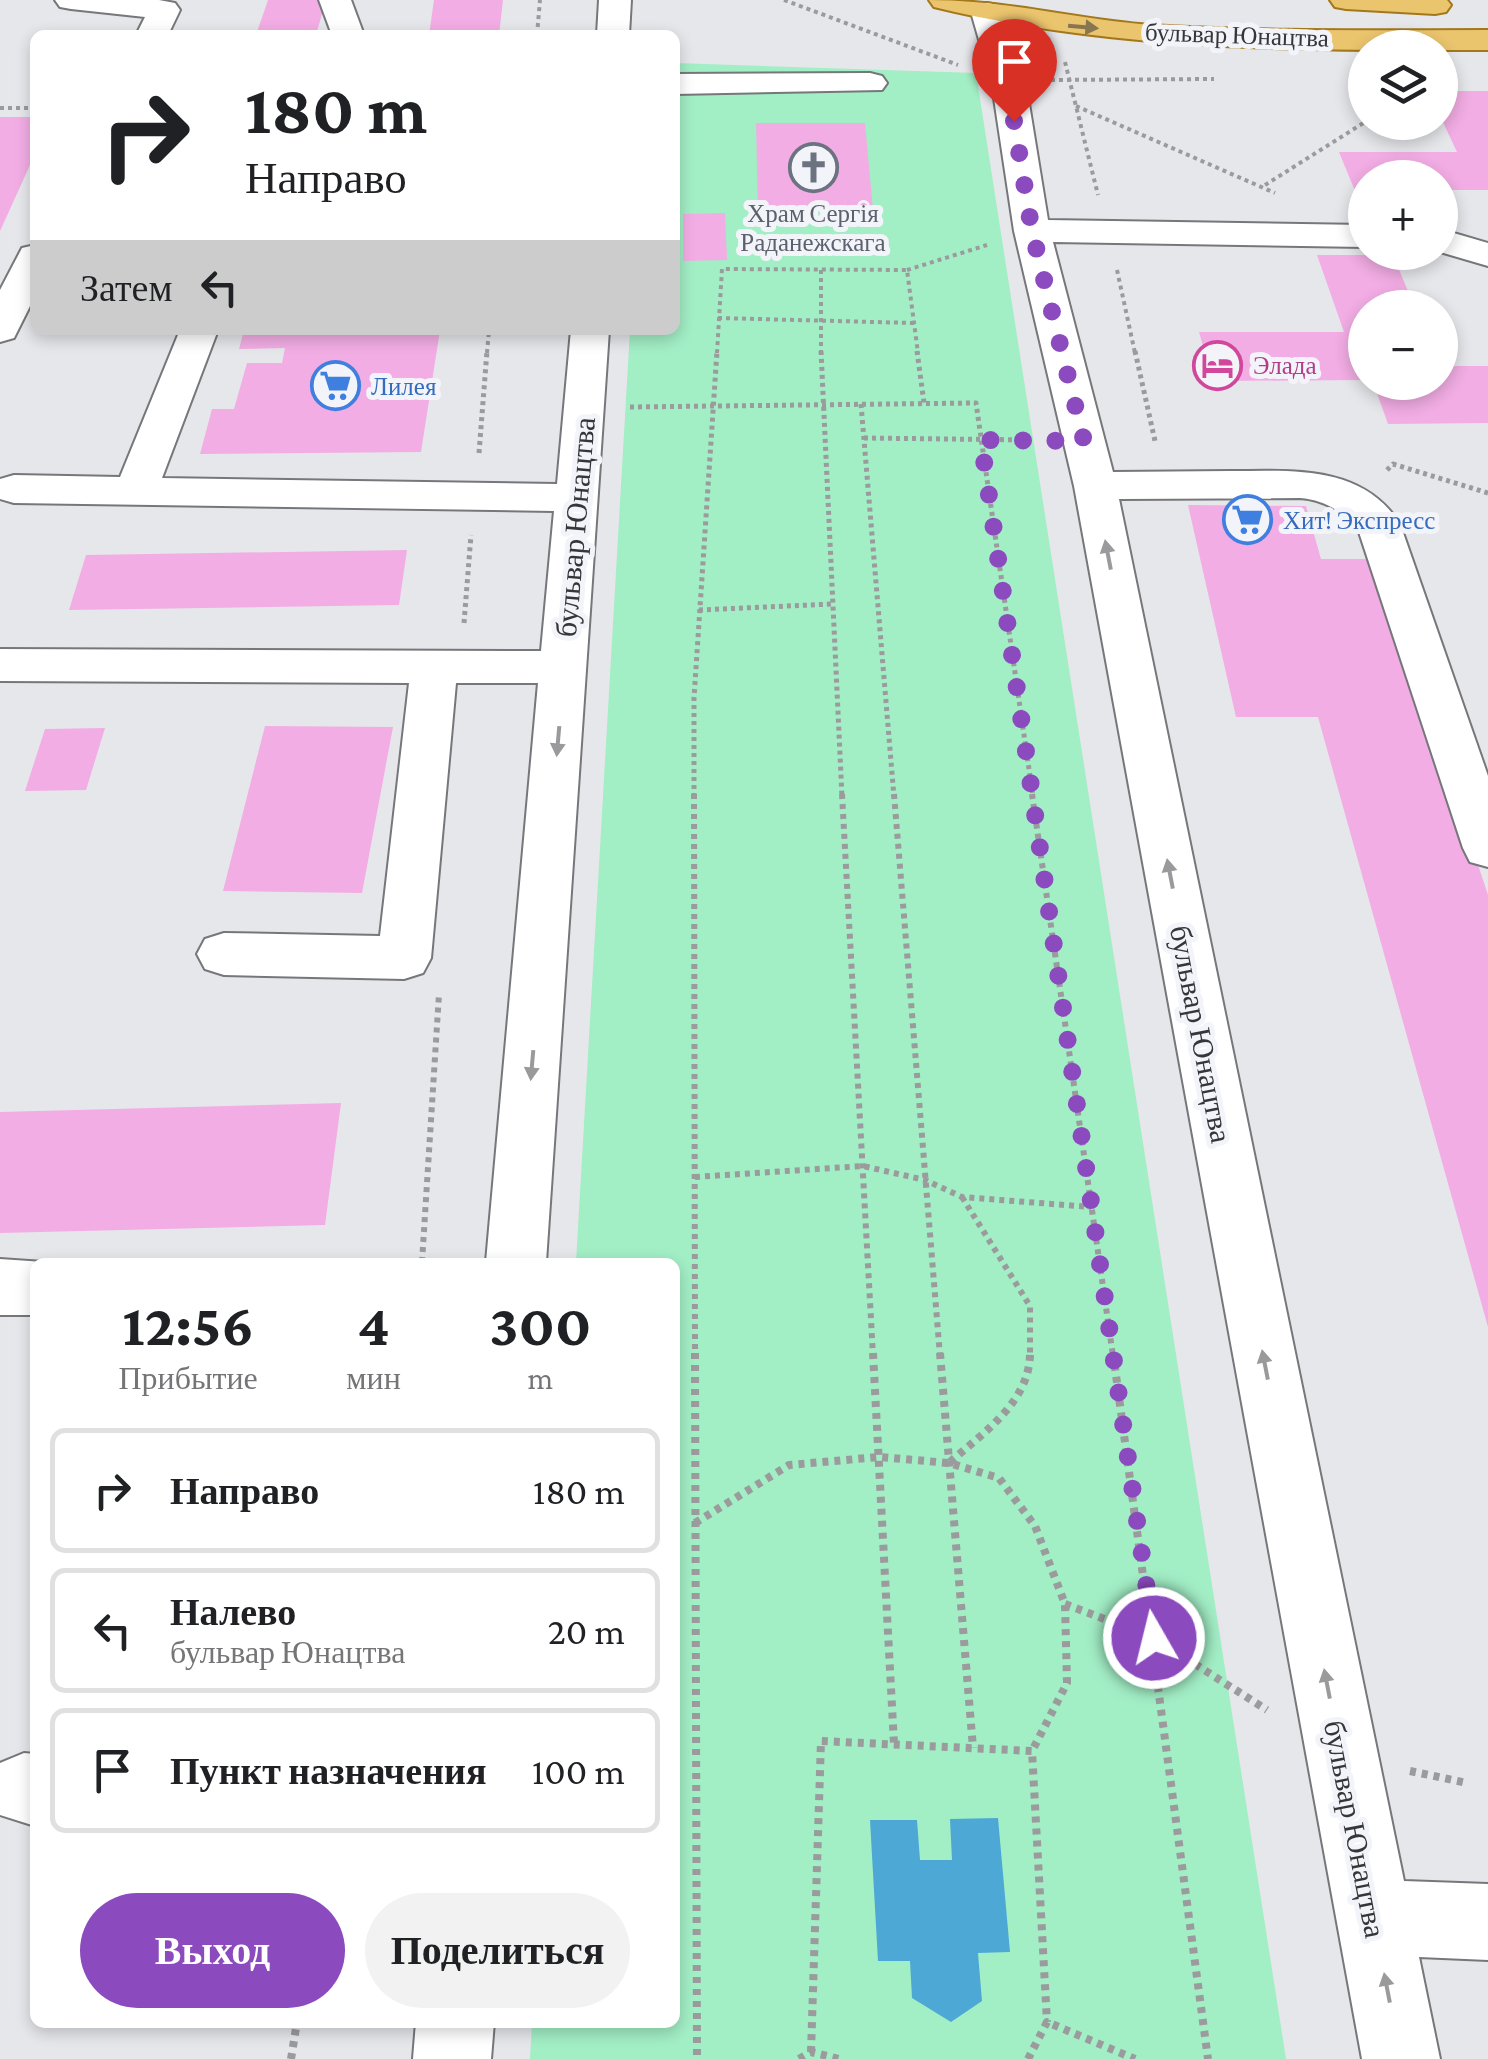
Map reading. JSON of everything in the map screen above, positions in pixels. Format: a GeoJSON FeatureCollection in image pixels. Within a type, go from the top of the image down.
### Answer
{"type":"FeatureCollection","features":[{"type":"Feature","properties":{"kind":"main road","name":"бульвар Юнацтва"},"geometry":{"type":"LineString","coordinates":[[944,0],[987,6],[1058,25],[1218,38],[1488,40]]}},
{"type":"Feature","properties":{"kind":"main road","name":"бульвар Юнацтва"},"geometry":{"type":"LineString","coordinates":[[1346,0],[1460,7]]}},
{"type":"Feature","properties":{"kind":"street"},"geometry":{"type":"LineString","coordinates":[[71,0],[164,10],[154,30]]}},
{"type":"Feature","properties":{"kind":"street"},"geometry":{"type":"LineString","coordinates":[[335,0],[346,30]]}},
{"type":"Feature","properties":{"kind":"street"},"geometry":{"type":"LineString","coordinates":[[614,30],[615,0]]}},
{"type":"Feature","properties":{"kind":"street","name":"бульвар Юнацтва"},"geometry":{"type":"LineString","coordinates":[[987,6],[1009,84],[1032,231],[1090,463],[1400,2059]]}},
{"type":"Feature","properties":{"kind":"street"},"geometry":{"type":"LineString","coordinates":[[680,84],[870,83]]}},
{"type":"Feature","properties":{"kind":"street"},"geometry":{"type":"LineString","coordinates":[[1032,231],[1348,236]]}},
{"type":"Feature","properties":{"kind":"street"},"geometry":{"type":"LineString","coordinates":[[1458,245],[1488,254]]}},
{"type":"Feature","properties":{"kind":"street"},"geometry":{"type":"LineString","coordinates":[[0,330],[30,270]]}},
{"type":"Feature","properties":{"kind":"street"},"geometry":{"type":"LineString","coordinates":[[136,491],[196,335]]}},
{"type":"Feature","properties":{"kind":"street","name":"бульвар Юнацтва"},"geometry":{"type":"LineString","coordinates":[[516,1258],[590,335]]}},
{"type":"Feature","properties":{"kind":"street"},"geometry":{"type":"LineString","coordinates":[[1090,463],[1320,486],[1358,500],[1378,524],[1488,848]]}},
{"type":"Feature","properties":{"kind":"street"},"geometry":{"type":"LineString","coordinates":[[14,490],[577,498]]}},
{"type":"Feature","properties":{"kind":"street"},"geometry":{"type":"LineString","coordinates":[[0,665],[564,667]]}},
{"type":"Feature","properties":{"kind":"street"},"geometry":{"type":"LineString","coordinates":[[224,954],[404,958],[434,668]]}},
{"type":"Feature","properties":{"kind":"street"},"geometry":{"type":"LineString","coordinates":[[0,1287],[30,1287]]}},
{"type":"Feature","properties":{"kind":"street"},"geometry":{"type":"LineString","coordinates":[[1373,1917],[1488,1922]]}},
{"type":"Feature","properties":{"kind":"street"},"geometry":{"type":"LineString","coordinates":[[452,2059],[455,2028]]}},
{"type":"Feature","properties":{"kind":"path"},"geometry":{"type":"LineString","coordinates":[[537,30],[540,0]]}},
{"type":"Feature","properties":{"kind":"path"},"geometry":{"type":"LineString","coordinates":[[864,438],[981,440],[1090,463],[1158,441],[1058,25]]}},
{"type":"Feature","properties":{"kind":"path"},"geometry":{"type":"LineString","coordinates":[[1075,106],[1264,186],[1348,232]]}},
{"type":"Feature","properties":{"kind":"path"},"geometry":{"type":"LineString","coordinates":[[0,108],[30,108]]}},
{"type":"Feature","properties":{"kind":"path"},"geometry":{"type":"LineString","coordinates":[[1264,186],[1348,133]]}},
{"type":"Feature","properties":{"kind":"path"},"geometry":{"type":"LineString","coordinates":[[696,2059],[694,698],[722,269],[907,270],[1032,231]]}},
{"type":"Feature","properties":{"kind":"path"},"geometry":{"type":"LineString","coordinates":[[821,270],[821,404],[894,1744]]}},
{"type":"Feature","properties":{"kind":"path"},"geometry":{"type":"LineString","coordinates":[[907,270],[924,403]]}},
{"type":"Feature","properties":{"kind":"path"},"geometry":{"type":"LineString","coordinates":[[718,318],[914,323]]}},
{"type":"Feature","properties":{"kind":"path"},"geometry":{"type":"LineString","coordinates":[[584,409],[711,404],[976,403],[1154,1638],[1208,2059]]}},
{"type":"Feature","properties":{"kind":"path"},"geometry":{"type":"LineString","coordinates":[[861,404],[973,1748]]}},
{"type":"Feature","properties":{"kind":"path"},"geometry":{"type":"LineString","coordinates":[[1358,500],[1392,464],[1488,493]]}},
{"type":"Feature","properties":{"kind":"path"},"geometry":{"type":"LineString","coordinates":[[700,610],[832,604]]}},
{"type":"Feature","properties":{"kind":"path"},"geometry":{"type":"LineString","coordinates":[[695,1177],[863,1166],[925,1180],[962,1197],[1092,1208]]}},
{"type":"Feature","properties":{"kind":"path"},"geometry":{"type":"LineString","coordinates":[[949,1463],[1006,1413],[1030,1370],[1030,1306],[962,1197]]}},
{"type":"Feature","properties":{"kind":"path"},"geometry":{"type":"LineString","coordinates":[[695,1524],[789,1465],[878,1456],[949,1463],[999,1478],[1035,1526],[1065,1604],[1067,1683],[1032,1751],[1048,2022],[1028,2059]]}},
{"type":"Feature","properties":{"kind":"path"},"geometry":{"type":"LineString","coordinates":[[811,2052],[821,1740],[1032,1751]]}},
{"type":"Feature","properties":{"kind":"path"},"geometry":{"type":"LineString","coordinates":[[1048,2022],[1135,2059]]}},
{"type":"Feature","properties":{"kind":"path"},"geometry":{"type":"LineString","coordinates":[[291,2059],[296,2028]]}},
{"type":"Feature","properties":{"kind":"path"},"geometry":{"type":"LineString","coordinates":[[800,2059],[811,2052],[840,2059]]}},
{"type":"Feature","properties":{"kind":"green space"},"geometry":{"type":"Polygon","coordinates":[[[680,63],[976,73],[1286,2059],[530,2059],[532,2028],[680,2028],[680,1258],[576,1258],[630,335],[680,335],[680,63]]]}},
{"type":"Feature","properties":{"kind":"water"},"geometry":{"type":"Polygon","coordinates":[[[998,1818],[1010,1952],[978,1953],[982,2001],[951,2022],[912,1998],[910,1961],[878,1961],[870,1820],[917,1820],[920,1860],[952,1860],[950,1819],[998,1818]]]}},
{"type":"Feature","properties":{"kind":"building"},"geometry":{"type":"Polygon","coordinates":[[[268,0],[326,0],[317,30],[258,30],[268,0]]]}},
{"type":"Feature","properties":{"kind":"building"},"geometry":{"type":"Polygon","coordinates":[[[434,0],[503,0],[500,30],[430,30],[434,0]]]}},
{"type":"Feature","properties":{"kind":"building"},"geometry":{"type":"Polygon","coordinates":[[[1458,91],[1488,91],[1488,190],[1458,190],[1458,160],[1348,160],[1348,174],[1339,152],[1457,152],[1451,140],[1458,140],[1458,91]]]}},
{"type":"Feature","properties":{"kind":"building"},"geometry":{"type":"Polygon","coordinates":[[[0,117],[30,117],[30,165],[0,231],[0,117]]]}},
{"type":"Feature","properties":{"kind":"building","name":"Храм Сергія Раданежскага"},"geometry":{"type":"Polygon","coordinates":[[[756,123],[865,123],[873,210],[758,211],[756,123]]]}},
{"type":"Feature","properties":{"kind":"building"},"geometry":{"type":"Polygon","coordinates":[[[725,213],[727,260],[683,261],[683,214],[725,213]]]}},
{"type":"Feature","properties":{"kind":"building"},"geometry":{"type":"Polygon","coordinates":[[[1317,255],[1348,255],[1348,270],[1399,270],[1408,290],[1348,290],[1348,380],[1213,381],[1199,332],[1344,332],[1317,255]]]}},
{"type":"Feature","properties":{"kind":"building","name":"Лилея"},"geometry":{"type":"Polygon","coordinates":[[[243,335],[439,335],[421,452],[200,454],[212,409],[234,409],[247,363],[282,363],[285,348],[239,349],[243,335]]]}},
{"type":"Feature","properties":{"kind":"building"},"geometry":{"type":"Polygon","coordinates":[[[1458,366],[1488,366],[1488,423],[1388,424],[1379,400],[1458,400],[1458,366]]]}},
{"type":"Feature","properties":{"kind":"building"},"geometry":{"type":"Polygon","coordinates":[[[1188,505],[1306,506],[1321,559],[1377,559],[1488,895],[1488,1327],[1318,717],[1236,717],[1188,505]]]}},
{"type":"Feature","properties":{"kind":"building"},"geometry":{"type":"Polygon","coordinates":[[[407,550],[399,605],[69,610],[86,555],[407,550]]]}},
{"type":"Feature","properties":{"kind":"building"},"geometry":{"type":"Polygon","coordinates":[[[265,726],[393,727],[362,893],[223,891],[265,726]]]}},
{"type":"Feature","properties":{"kind":"building"},"geometry":{"type":"Polygon","coordinates":[[[105,728],[86,790],[25,791],[45,729],[105,728]]]}},
{"type":"Feature","properties":{"kind":"building"},"geometry":{"type":"Polygon","coordinates":[[[341,1103],[325,1225],[0,1233],[0,1112],[341,1103]]]}},
{"type":"Feature","properties":{"kind":"place","name":"Храм Сергія Раданежскага"},"geometry":{"type":"Point","coordinates":[813,167]}},
{"type":"Feature","properties":{"kind":"place","name":"Элада"},"geometry":{"type":"Point","coordinates":[1218,365]}},
{"type":"Feature","properties":{"kind":"place","name":"Лилея"},"geometry":{"type":"Point","coordinates":[336,386]}},
{"type":"Feature","properties":{"kind":"place","name":"Хит! Экспресс"},"geometry":{"type":"Point","coordinates":[1248,520]}},
{"type":"Feature","properties":{"kind":"route"},"geometry":{"type":"LineString","coordinates":[[1014,121],[1032,231],[1084,441],[981,440],[1154,1638]]}}]}
